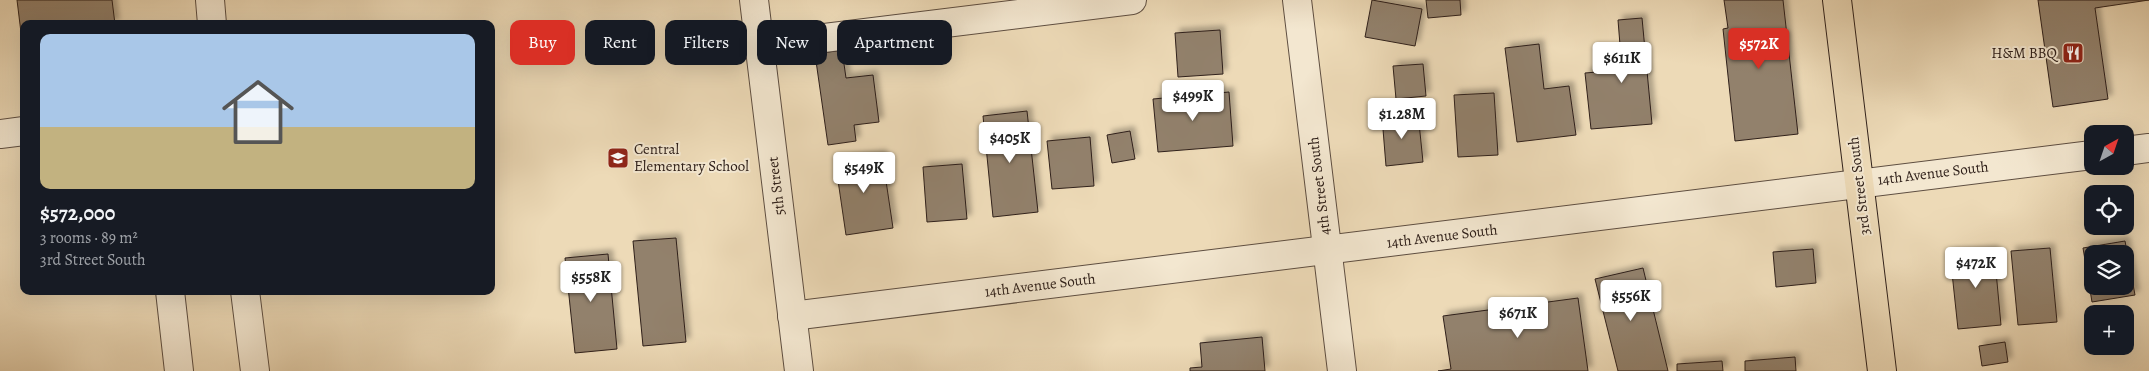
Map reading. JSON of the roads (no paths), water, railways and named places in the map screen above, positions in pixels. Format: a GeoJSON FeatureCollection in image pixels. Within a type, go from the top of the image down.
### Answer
{"type":"FeatureCollection","features":[{"type":"Feature","properties":{"kind":"main road","name":"3rd Street South"},"geometry":{"type":"LineString","coordinates":[[1836,0],[1882,371]]}},
{"type":"Feature","properties":{"kind":"street"},"geometry":{"type":"LineString","coordinates":[[210,0],[212,20]]}},
{"type":"Feature","properties":{"kind":"street","name":"5th Street"},"geometry":{"type":"LineString","coordinates":[[754,0],[757,28]]}},
{"type":"Feature","properties":{"kind":"street"},"geometry":{"type":"LineString","coordinates":[[827,38],[1132,0]]}},
{"type":"Feature","properties":{"kind":"street","name":"4th Street South"},"geometry":{"type":"LineString","coordinates":[[1297,0],[1342,371]]}},
{"type":"Feature","properties":{"kind":"street","name":"5th Street"},"geometry":{"type":"LineString","coordinates":[[761,65],[799,371]]}},
{"type":"Feature","properties":{"kind":"street"},"geometry":{"type":"LineString","coordinates":[[0,134],[20,132]]}},
{"type":"Feature","properties":{"kind":"street"},"geometry":{"type":"LineString","coordinates":[[2134,150],[2149,148]]}},
{"type":"Feature","properties":{"kind":"street","name":"14th Avenue South"},"geometry":{"type":"LineString","coordinates":[[792,316],[1859,182],[2084,156]]}},
{"type":"Feature","properties":{"kind":"street"},"geometry":{"type":"LineString","coordinates":[[170,295],[179,371]]}},
{"type":"Feature","properties":{"kind":"street"},"geometry":{"type":"LineString","coordinates":[[246,295],[255,371]]}},
{"type":"Feature","properties":{"kind":"place","name":"H&M BBQ"},"geometry":{"type":"Point","coordinates":[2073,53]}},
{"type":"Feature","properties":{"kind":"place","name":"Central Elementary School"},"geometry":{"type":"Point","coordinates":[618,158]}}]}
